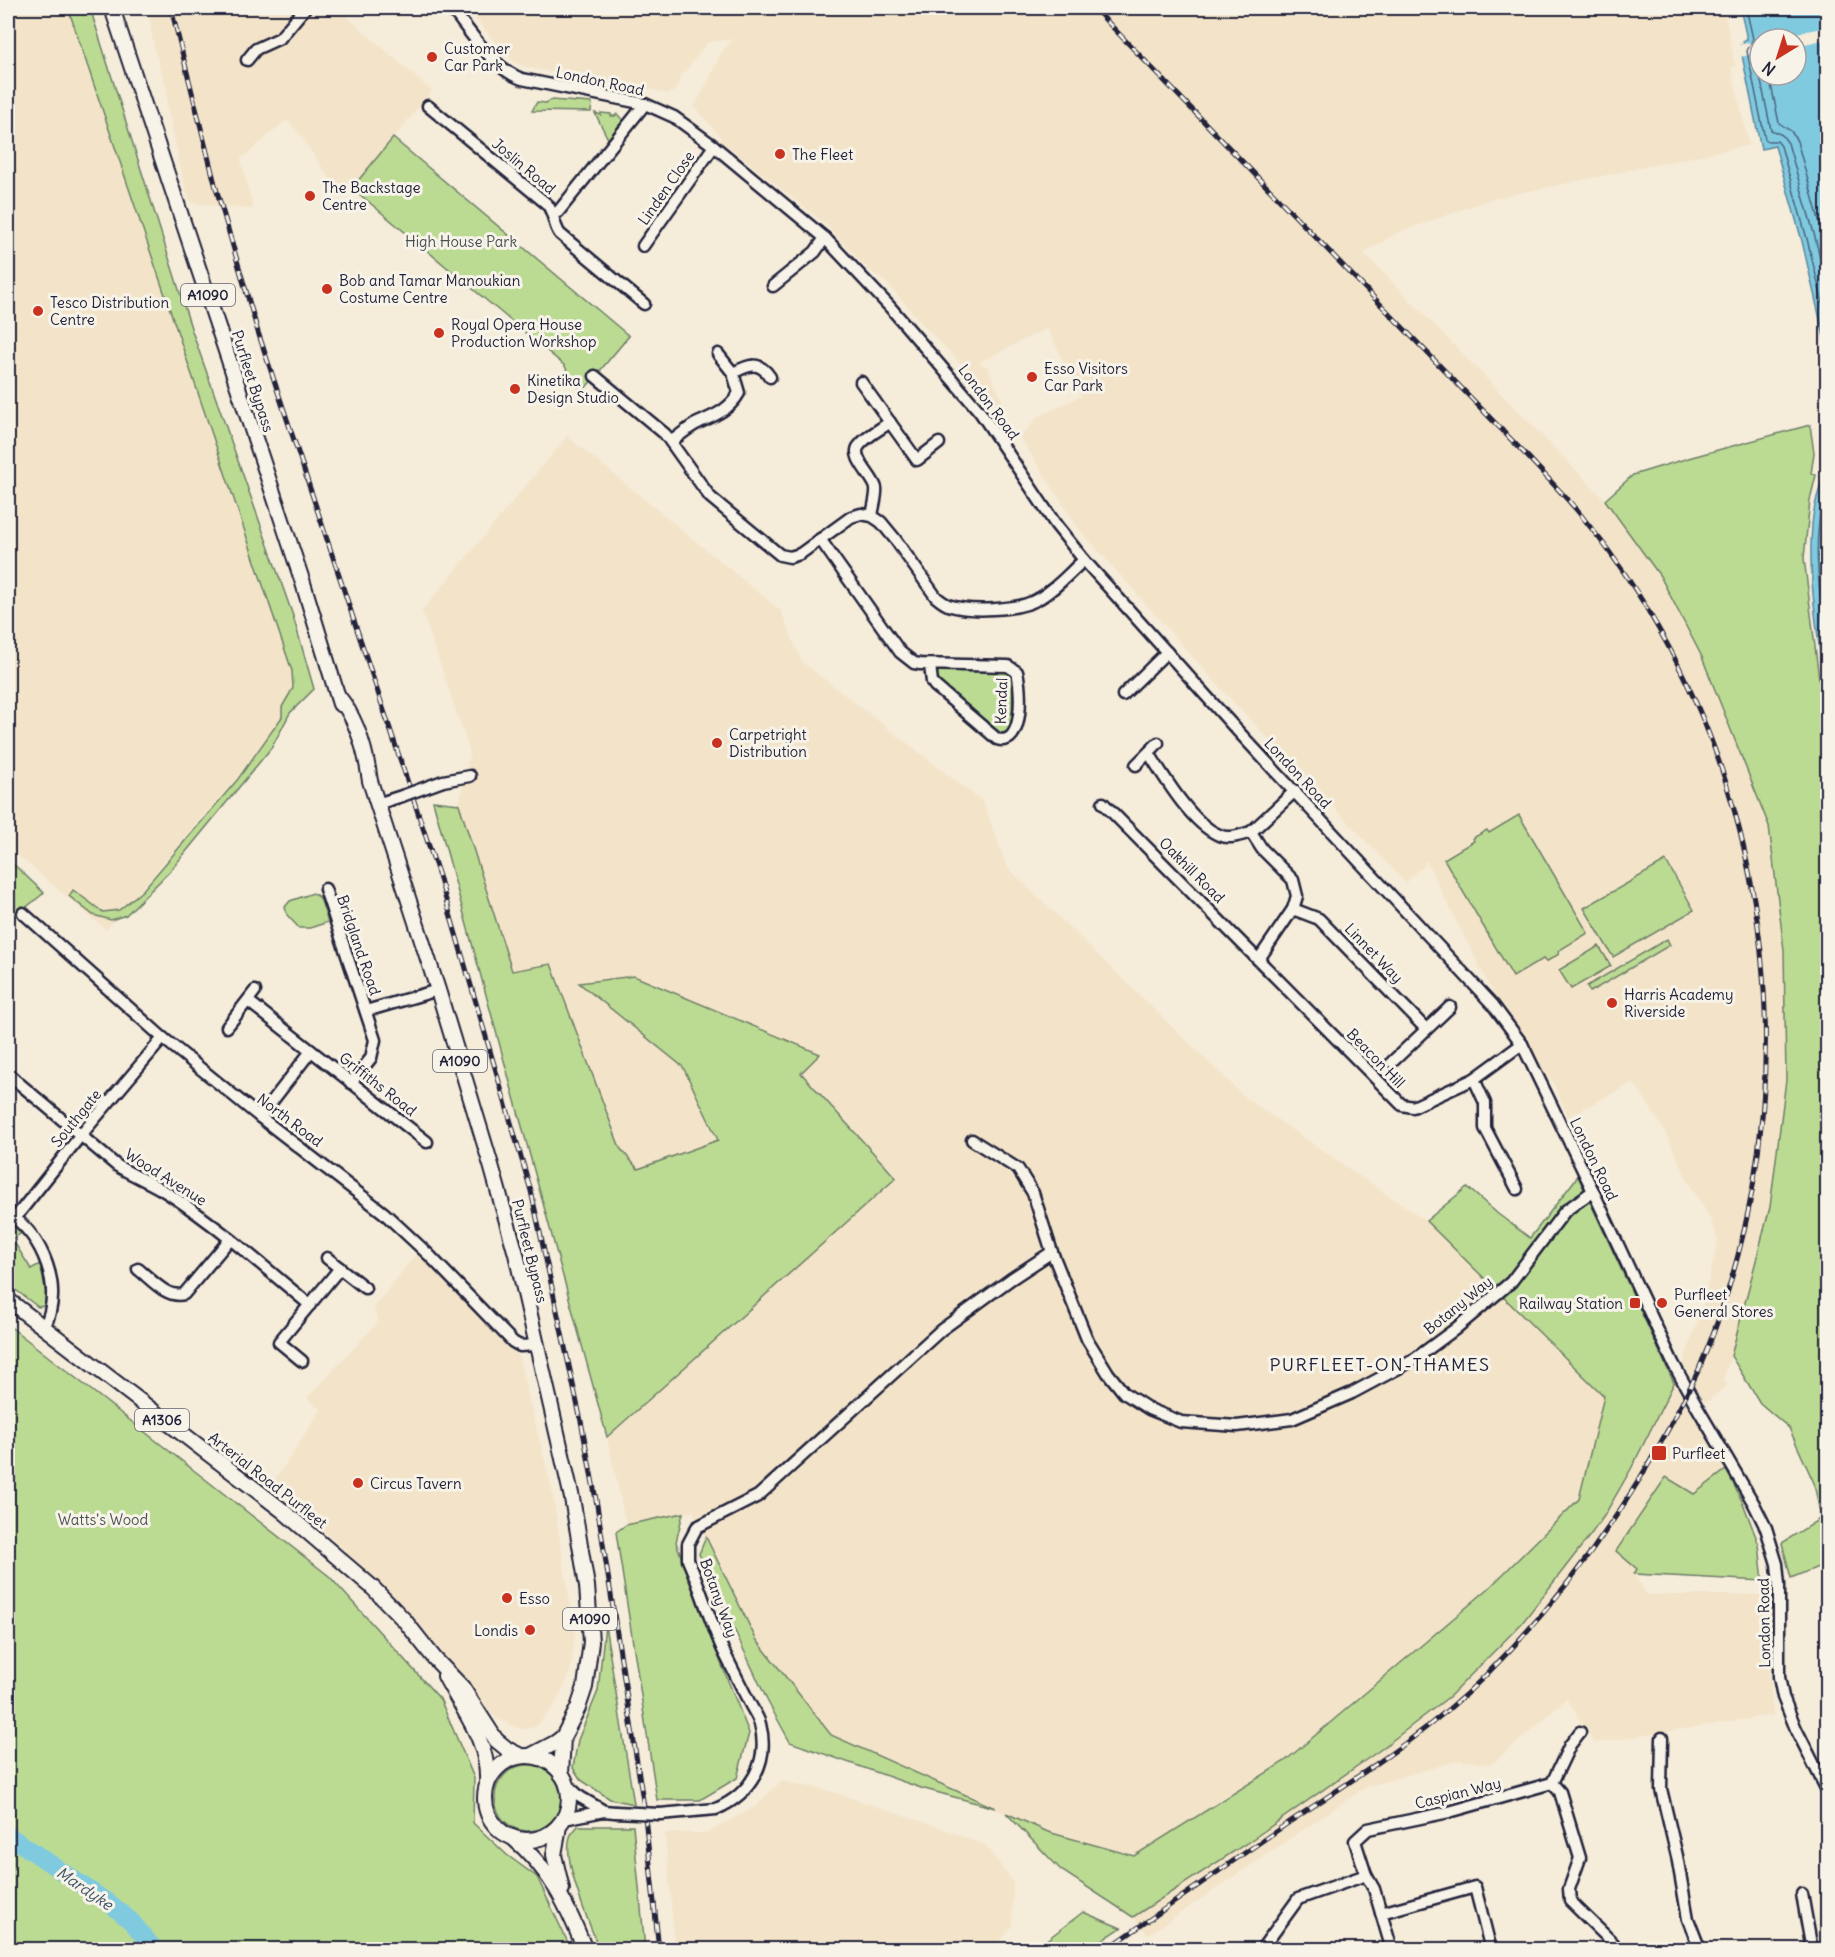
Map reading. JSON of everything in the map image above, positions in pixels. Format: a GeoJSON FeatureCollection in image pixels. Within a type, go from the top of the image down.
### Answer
{"type":"FeatureCollection","features":[{"type":"Feature","properties":{"kind":"main road","name":"Purfleet Bypass"},"geometry":{"type":"LineString","coordinates":[[112,8],[303,583],[345,726],[359,766],[370,781],[438,990],[516,1254],[572,1498],[590,1615],[591,1642],[585,1687],[579,1708],[563,1737],[564,1779]]}},
{"type":"Feature","properties":{"kind":"main road","name":"Arterial Road Purfleet"},"geometry":{"type":"LineString","coordinates":[[8,1300],[282,1510],[372,1587],[462,1687],[495,1740],[507,1749],[525,1756]]}},
{"type":"Feature","properties":{"kind":"main road","name":"Arterial Road Purfleet"},"geometry":{"type":"LineString","coordinates":[[435,1659],[478,1734],[487,1766],[486,1787]]}},
{"type":"Feature","properties":{"kind":"main road"},"geometry":{"type":"LineString","coordinates":[[563,1737],[525,1756],[505,1762],[493,1773],[486,1787],[485,1799],[492,1822],[524,1847],[545,1870],[567,1908],[585,1950]]}},
{"type":"Feature","properties":{"kind":"main road"},"geometry":{"type":"LineString","coordinates":[[525,1756],[542,1759],[553,1765],[564,1779],[569,1796],[568,1808],[561,1822],[554,1855],[567,1908]]}},
{"type":"Feature","properties":{"kind":"main road"},"geometry":{"type":"LineString","coordinates":[[512,1838],[532,1840],[542,1838],[551,1833],[561,1822]]}},
{"type":"Feature","properties":{"kind":"street"},"geometry":{"type":"LineString","coordinates":[[247,60],[256,49],[280,38],[305,8]]}},
{"type":"Feature","properties":{"kind":"street","name":"London Road"},"geometry":{"type":"LineString","coordinates":[[451,8],[495,62],[515,77],[645,104],[674,117],[825,238],[890,307],[980,412],[1049,516],[1084,560],[1493,1005],[1522,1044],[1673,1363],[1766,1528],[1777,1564],[1779,1677],[1783,1697],[1827,1792]]}},
{"type":"Feature","properties":{"kind":"street"},"geometry":{"type":"LineString","coordinates":[[554,213],[558,212],[645,104]]}},
{"type":"Feature","properties":{"kind":"street","name":"Joslin Road"},"geometry":{"type":"LineString","coordinates":[[428,106],[547,204],[554,213],[556,230],[644,304]]}},
{"type":"Feature","properties":{"kind":"street","name":"Linden Close"},"geometry":{"type":"LineString","coordinates":[[644,246],[714,147]]}},
{"type":"Feature","properties":{"kind":"street"},"geometry":{"type":"LineString","coordinates":[[773,286],[815,252],[825,238]]}},
{"type":"Feature","properties":{"kind":"street"},"geometry":{"type":"LineString","coordinates":[[671,442],[699,422],[712,418],[734,403],[739,393],[733,373],[718,354]]}},
{"type":"Feature","properties":{"kind":"street"},"geometry":{"type":"LineString","coordinates":[[733,373],[749,365],[765,369],[770,377]]}},
{"type":"Feature","properties":{"kind":"street"},"geometry":{"type":"LineString","coordinates":[[595,376],[665,434],[710,497],[780,555],[790,557],[800,554],[851,517],[861,514],[872,516],[881,522],[895,538],[936,597],[956,607],[993,609],[1008,608],[1038,600],[1084,560]]}},
{"type":"Feature","properties":{"kind":"street"},"geometry":{"type":"LineString","coordinates":[[861,382],[917,460],[939,443]]}},
{"type":"Feature","properties":{"kind":"street"},"geometry":{"type":"LineString","coordinates":[[872,516],[876,490],[872,478],[858,459],[858,446],[890,422]]}},
{"type":"Feature","properties":{"kind":"street","name":"Kendal"},"geometry":{"type":"LineString","coordinates":[[820,539],[900,652],[914,663],[1000,665],[1008,666],[1017,672],[1019,678],[1018,716],[1017,729],[1013,736],[1006,740],[997,739],[935,686],[932,682],[930,665]]}},
{"type":"Feature","properties":{"kind":"street"},"geometry":{"type":"LineString","coordinates":[[1123,695],[1167,652]]}},
{"type":"Feature","properties":{"kind":"street"},"geometry":{"type":"LineString","coordinates":[[1136,765],[1158,744]]}},
{"type":"Feature","properties":{"kind":"street"},"geometry":{"type":"LineString","coordinates":[[1149,753],[1178,798],[1206,827],[1220,836],[1230,837],[1251,832],[1294,791]]}},
{"type":"Feature","properties":{"kind":"street"},"geometry":{"type":"LineString","coordinates":[[377,804],[443,781],[470,776]]}},
{"type":"Feature","properties":{"kind":"street","name":"Oakhill Road"},"geometry":{"type":"LineString","coordinates":[[1104,802],[1259,959]]}},
{"type":"Feature","properties":{"kind":"street"},"geometry":{"type":"LineString","coordinates":[[1251,832],[1262,849],[1293,880],[1297,896],[1293,909],[1259,959]]}},
{"type":"Feature","properties":{"kind":"street","name":"Bridgland Road"},"geometry":{"type":"LineString","coordinates":[[325,889],[375,1040],[371,1058],[351,1083]]}},
{"type":"Feature","properties":{"kind":"street","name":"Linnet Way"},"geometry":{"type":"LineString","coordinates":[[1293,909],[1319,919],[1426,1029]]}},
{"type":"Feature","properties":{"kind":"street","name":"North Road"},"geometry":{"type":"LineString","coordinates":[[23,914],[163,1038],[384,1213],[429,1255],[513,1342],[520,1346],[536,1345]]}},
{"type":"Feature","properties":{"kind":"street","name":"Beacon Hill"},"geometry":{"type":"LineString","coordinates":[[1259,959],[1401,1106],[1413,1107],[1474,1080],[1522,1044]]}},
{"type":"Feature","properties":{"kind":"street","name":"Bridgland Road"},"geometry":{"type":"LineString","coordinates":[[366,1011],[438,990]]}},
{"type":"Feature","properties":{"kind":"street"},"geometry":{"type":"LineString","coordinates":[[227,1027],[255,991]]}},
{"type":"Feature","properties":{"kind":"street","name":"Griffiths Road"},"geometry":{"type":"LineString","coordinates":[[248,1001],[427,1142]]}},
{"type":"Feature","properties":{"kind":"street"},"geometry":{"type":"LineString","coordinates":[[1392,1062],[1450,1007]]}},
{"type":"Feature","properties":{"kind":"street","name":"Southgate"},"geometry":{"type":"LineString","coordinates":[[11,1215],[163,1038]]}},
{"type":"Feature","properties":{"kind":"street"},"geometry":{"type":"LineString","coordinates":[[260,1117],[311,1051]]}},
{"type":"Feature","properties":{"kind":"street","name":"Wood Avenue"},"geometry":{"type":"LineString","coordinates":[[8,1074],[116,1166],[166,1191],[230,1239],[310,1305]]}},
{"type":"Feature","properties":{"kind":"street"},"geometry":{"type":"LineString","coordinates":[[1474,1080],[1485,1103],[1485,1128],[1517,1189]]}},
{"type":"Feature","properties":{"kind":"street","name":"Botany Way"},"geometry":{"type":"LineString","coordinates":[[972,1140],[1018,1169],[1033,1193],[1052,1252],[1088,1340],[1108,1373],[1124,1393],[1149,1409],[1181,1422],[1237,1426],[1292,1419],[1352,1393],[1412,1361],[1454,1330],[1511,1282],[1565,1211],[1593,1191]]}},
{"type":"Feature","properties":{"kind":"street"},"geometry":{"type":"LineString","coordinates":[[11,1215],[32,1235],[49,1270],[52,1305],[44,1328]]}},
{"type":"Feature","properties":{"kind":"street"},"geometry":{"type":"LineString","coordinates":[[138,1269],[166,1292],[177,1296],[184,1294],[230,1239]]}},
{"type":"Feature","properties":{"kind":"street","name":"Botany Way"},"geometry":{"type":"LineString","coordinates":[[564,1779],[580,1797],[604,1810],[660,1814],[716,1809],[735,1800],[752,1782],[760,1767],[762,1754],[760,1723],[722,1648],[688,1560],[688,1545],[697,1527],[758,1496],[941,1330],[1011,1278],[1052,1252]]}},
{"type":"Feature","properties":{"kind":"street"},"geometry":{"type":"LineString","coordinates":[[327,1257],[364,1288]]}},
{"type":"Feature","properties":{"kind":"street"},"geometry":{"type":"LineString","coordinates":[[302,1361],[279,1342],[340,1268]]}},
{"type":"Feature","properties":{"kind":"street"},"geometry":{"type":"LineString","coordinates":[[1580,1732],[1570,1745],[1552,1783],[1560,1792],[1580,1858],[1569,1889],[1570,1901],[1613,1943],[1616,1950]]}},
{"type":"Feature","properties":{"kind":"street"},"geometry":{"type":"LineString","coordinates":[[1662,1738],[1661,1789],[1677,1856],[1688,1919],[1700,1950]]}},
{"type":"Feature","properties":{"kind":"street","name":"Caspian Way"},"geometry":{"type":"LineString","coordinates":[[1366,1875],[1355,1841],[1368,1828],[1449,1812],[1552,1783]]}},
{"type":"Feature","properties":{"kind":"street","name":"Botany Way"},"geometry":{"type":"LineString","coordinates":[[561,1822],[604,1810]]}},
{"type":"Feature","properties":{"kind":"street"},"geometry":{"type":"LineString","coordinates":[[1261,1950],[1298,1899],[1366,1875],[1374,1889],[1392,1950]]}},
{"type":"Feature","properties":{"kind":"street"},"geometry":{"type":"LineString","coordinates":[[1381,1913],[1475,1887],[1491,1950]]}},
{"type":"Feature","properties":{"kind":"street"},"geometry":{"type":"LineString","coordinates":[[1802,1894],[1812,1950]]}},
{"type":"Feature","properties":{"kind":"shaded area"},"geometry":{"type":"Polygon","coordinates":[[[8,8],[78,8],[303,688],[271,738],[106,930],[8,847],[8,8]]]}},
{"type":"Feature","properties":{"kind":"shaded area"},"geometry":{"type":"Polygon","coordinates":[[[148,8],[337,8],[432,91],[348,193],[328,176],[297,131],[288,121],[285,121],[241,159],[253,209],[191,203],[184,183],[167,105],[167,89],[154,48],[148,8]]]}},
{"type":"Feature","properties":{"kind":"shaded area"},"geometry":{"type":"Polygon","coordinates":[[[467,8],[1724,8],[1735,66],[1731,67],[1749,145],[1492,199],[1397,233],[1364,253],[1605,500],[1660,576],[1702,657],[1769,826],[1784,950],[1786,1080],[1770,1207],[1723,1379],[1727,1385],[1707,1402],[1702,1400],[1684,1366],[1701,1312],[1718,1241],[1710,1218],[1691,1187],[1665,1132],[1638,1088],[1632,1083],[1568,1117],[1553,1082],[1543,1072],[1495,997],[1426,861],[1423,862],[1426,866],[1418,870],[1406,883],[1223,691],[1079,529],[1020,437],[1039,416],[1081,396],[1047,328],[980,362],[984,367],[987,366],[1007,411],[994,411],[976,391],[964,367],[887,283],[869,270],[824,223],[721,141],[721,137],[694,106],[720,54],[733,39],[708,42],[682,75],[675,91],[667,94],[649,89],[636,90],[517,64],[503,52],[467,8]]]}},
{"type":"Feature","properties":{"kind":"shaded area"},"geometry":{"type":"Polygon","coordinates":[[[567,436],[781,611],[802,662],[983,802],[1007,867],[1247,1099],[1426,1221],[1604,1396],[1579,1499],[1488,1589],[1285,1761],[1133,1856],[1047,1832],[831,1735],[756,1639],[693,1511],[626,1525],[607,1437],[896,1178],[801,1073],[820,1054],[579,984],[683,1067],[718,1140],[638,1169],[620,1148],[512,972],[459,804],[470,752],[422,611],[567,436]]]}},
{"type":"Feature","properties":{"kind":"shaded area"},"geometry":{"type":"Polygon","coordinates":[[[417,1253],[465,1298],[518,1355],[552,1490],[575,1636],[570,1674],[557,1702],[537,1726],[523,1730],[496,1718],[468,1688],[425,1632],[377,1581],[273,1483],[321,1410],[307,1398],[378,1322],[374,1307],[417,1253]]]}},
{"type":"Feature","properties":{"kind":"shaded area"},"geometry":{"type":"Polygon","coordinates":[[[1674,1383],[1726,1470],[1694,1494],[1666,1477],[1634,1574],[1647,1595],[1763,1595],[1773,1715],[1594,1743],[1567,1699],[1491,1765],[1460,1760],[1366,1787],[1148,1935],[1133,1917],[1247,1843],[1450,1696],[1510,1636],[1604,1516],[1631,1469],[1674,1383]]]}},
{"type":"Feature","properties":{"kind":"shaded area"},"geometry":{"type":"Polygon","coordinates":[[[781,1781],[826,1790],[942,1828],[986,1846],[1013,1882],[1012,1926],[994,1949],[675,1949],[665,1833],[707,1833],[755,1807],[781,1781]]]}},
{"type":"Feature","properties":{"kind":"green space"},"geometry":{"type":"Polygon","coordinates":[[[68,8],[90,8],[192,331],[293,616],[314,689],[290,713],[272,747],[171,870],[126,915],[111,920],[93,915],[69,896],[73,890],[103,912],[119,910],[142,891],[238,779],[282,717],[282,707],[293,688],[292,671],[68,8]]]}},
{"type":"Feature","properties":{"kind":"green space"},"geometry":{"type":"Polygon","coordinates":[[[551,100],[592,103],[591,112],[532,111],[537,102],[546,103],[551,100]]]}},
{"type":"Feature","properties":{"kind":"green space"},"geometry":{"type":"Polygon","coordinates":[[[595,113],[611,114],[611,116],[617,114],[622,119],[608,139],[595,113]]]}},
{"type":"Feature","properties":{"kind":"green space","name":"High House Park"},"geometry":{"type":"Polygon","coordinates":[[[393,138],[629,336],[583,391],[571,380],[565,366],[352,188],[393,138]]]}},
{"type":"Feature","properties":{"kind":"green space"},"geometry":{"type":"Polygon","coordinates":[[[1810,425],[1814,453],[1811,474],[1816,475],[1810,500],[1804,558],[1828,751],[1828,1563],[1791,1578],[1782,1543],[1821,1518],[1814,1483],[1789,1428],[1760,1403],[1731,1356],[1770,1207],[1786,1080],[1784,950],[1769,826],[1702,657],[1660,576],[1605,500],[1633,475],[1810,425]]]}},
{"type":"Feature","properties":{"kind":"green space"},"geometry":{"type":"Polygon","coordinates":[[[938,670],[1007,671],[1013,675],[1010,732],[1003,735],[936,679],[938,670]]]}},
{"type":"Feature","properties":{"kind":"green space"},"geometry":{"type":"Polygon","coordinates":[[[433,801],[459,804],[512,971],[551,964],[620,1148],[638,1169],[718,1140],[683,1067],[579,983],[634,976],[820,1054],[801,1073],[896,1178],[607,1437],[433,801]]]}},
{"type":"Feature","properties":{"kind":"green space"},"geometry":{"type":"Polygon","coordinates":[[[1519,815],[1588,933],[1558,951],[1559,954],[1546,962],[1543,959],[1513,977],[1444,859],[1474,841],[1473,838],[1487,830],[1489,833],[1519,815]]]}},
{"type":"Feature","properties":{"kind":"green space"},"geometry":{"type":"Polygon","coordinates":[[[8,859],[44,893],[14,917],[8,911],[8,859]]]}},
{"type":"Feature","properties":{"kind":"green space"},"geometry":{"type":"Polygon","coordinates":[[[1666,861],[1694,910],[1613,957],[1584,908],[1666,861]]]}},
{"type":"Feature","properties":{"kind":"green space"},"geometry":{"type":"Polygon","coordinates":[[[313,893],[320,898],[328,922],[310,928],[299,928],[287,915],[285,907],[290,901],[313,893]]]}},
{"type":"Feature","properties":{"kind":"green space"},"geometry":{"type":"Polygon","coordinates":[[[1667,939],[1670,945],[1590,992],[1587,986],[1667,939]]]}},
{"type":"Feature","properties":{"kind":"green space"},"geometry":{"type":"Polygon","coordinates":[[[1599,946],[1611,966],[1571,989],[1559,970],[1599,946]]]}},
{"type":"Feature","properties":{"kind":"green space"},"geometry":{"type":"Polygon","coordinates":[[[1578,1176],[1674,1383],[1631,1469],[1591,1534],[1522,1623],[1450,1696],[1380,1750],[1247,1843],[1133,1917],[1061,1870],[1006,1813],[1048,1832],[1134,1856],[1285,1761],[1488,1589],[1579,1499],[1604,1396],[1426,1221],[1467,1187],[1530,1238],[1578,1176]]]}},
{"type":"Feature","properties":{"kind":"green space"},"geometry":{"type":"Polygon","coordinates":[[[8,1216],[23,1232],[12,1239],[31,1269],[40,1264],[47,1297],[44,1306],[38,1307],[8,1284],[8,1216]]]}},
{"type":"Feature","properties":{"kind":"green space","name":"Watts's Wood"},"geometry":{"type":"Polygon","coordinates":[[[8,1325],[329,1576],[440,1699],[474,1778],[473,1823],[507,1855],[537,1877],[571,1949],[8,1949],[8,1325]]]}},
{"type":"Feature","properties":{"kind":"green space"},"geometry":{"type":"Polygon","coordinates":[[[1726,1470],[1743,1503],[1759,1545],[1763,1581],[1634,1574],[1637,1569],[1616,1551],[1666,1477],[1694,1494],[1726,1470]]]}},
{"type":"Feature","properties":{"kind":"green space"},"geometry":{"type":"Polygon","coordinates":[[[683,1513],[676,1542],[701,1613],[749,1733],[737,1778],[700,1800],[657,1800],[616,1532],[626,1525],[683,1513]]]}},
{"type":"Feature","properties":{"kind":"green space"},"geometry":{"type":"Polygon","coordinates":[[[706,1537],[756,1639],[831,1735],[995,1808],[921,1788],[790,1742],[768,1702],[699,1554],[706,1537]]]}},
{"type":"Feature","properties":{"kind":"green space"},"geometry":{"type":"Polygon","coordinates":[[[605,1625],[634,1804],[610,1799],[581,1780],[573,1768],[578,1740],[598,1691],[605,1625]]]}},
{"type":"Feature","properties":{"kind":"green space"},"geometry":{"type":"Polygon","coordinates":[[[528,1765],[541,1768],[551,1775],[558,1785],[561,1798],[558,1811],[551,1821],[541,1828],[528,1831],[515,1828],[505,1821],[498,1811],[495,1798],[498,1785],[505,1775],[515,1768],[528,1765]]]}},
{"type":"Feature","properties":{"kind":"green space"},"geometry":{"type":"Polygon","coordinates":[[[578,1826],[633,1826],[645,1949],[599,1949],[578,1893],[570,1862],[570,1837],[578,1826]]]}},
{"type":"Feature","properties":{"kind":"green space"},"geometry":{"type":"Polygon","coordinates":[[[1083,1912],[1121,1928],[1089,1949],[1035,1949],[1083,1912]]]}},
{"type":"Feature","properties":{"kind":"water"},"geometry":{"type":"Polygon","coordinates":[[[1740,8],[1827,8],[1827,350],[1802,241],[1775,146],[1761,149],[1748,87],[1808,87],[1808,27],[1748,27],[1748,85],[1740,45],[1744,44],[1743,41],[1747,39],[1740,8]]]}},
{"type":"Feature","properties":{"kind":"water"},"geometry":{"type":"Polygon","coordinates":[[[1828,471],[1827,707],[1815,616],[1811,548],[1815,505],[1825,472],[1828,471]]]}},
{"type":"Feature","properties":{"kind":"pier"},"geometry":{"type":"Polygon","coordinates":[[[1827,27],[1827,39],[1808,43],[1808,31],[1827,27]]]}},
{"type":"Feature","properties":{"kind":"pier"},"geometry":{"type":"Polygon","coordinates":[[[1748,43],[1748,55],[1740,57],[1738,45],[1748,43]]]}},
{"type":"Feature","properties":{"kind":"waterway","name":"Mardyke"},"geometry":{"type":"LineString","coordinates":[[8,1835],[113,1906],[132,1922],[155,1950]]}},
{"type":"Feature","properties":{"kind":"railway"},"geometry":{"type":"LineString","coordinates":[[171,8],[216,188],[258,332],[439,876],[531,1191],[597,1505],[644,1807],[659,1950]]}},
{"type":"Feature","properties":{"kind":"railway"},"geometry":{"type":"LineString","coordinates":[[1094,8],[1564,495],[1625,574],[1661,633],[1703,719],[1734,808],[1754,902],[1764,996],[1764,1092],[1753,1187],[1731,1280],[1699,1369],[1670,1426],[1631,1494],[1587,1558],[1512,1648],[1441,1716],[1393,1752],[1106,1950]]}},
{"type":"Feature","properties":{"kind":"place","name":"Customer Car Park"},"geometry":{"type":"Point","coordinates":[432,57]}},
{"type":"Feature","properties":{"kind":"place","name":"The Fleet"},"geometry":{"type":"Point","coordinates":[780,154]}},
{"type":"Feature","properties":{"kind":"place","name":"The Backstage Centre"},"geometry":{"type":"Point","coordinates":[310,196]}},
{"type":"Feature","properties":{"kind":"place","name":"Bob and Tamar Manoukian Costume Centre"},"geometry":{"type":"Point","coordinates":[327,289]}},
{"type":"Feature","properties":{"kind":"place","name":"Tesco Distribution Centre"},"geometry":{"type":"Point","coordinates":[38,311]}},
{"type":"Feature","properties":{"kind":"place","name":"Royal Opera House Production Workshop"},"geometry":{"type":"Point","coordinates":[439,333]}},
{"type":"Feature","properties":{"kind":"place","name":"Esso Visitors Car Park"},"geometry":{"type":"Point","coordinates":[1032,377]}},
{"type":"Feature","properties":{"kind":"place","name":"Kinetika Design Studio"},"geometry":{"type":"Point","coordinates":[515,389]}},
{"type":"Feature","properties":{"kind":"place","name":"Carpetright Distribution"},"geometry":{"type":"Point","coordinates":[717,743]}},
{"type":"Feature","properties":{"kind":"place","name":"Harris Academy Riverside"},"geometry":{"type":"Point","coordinates":[1612,1003]}},
{"type":"Feature","properties":{"kind":"place","name":"Railway Station"},"geometry":{"type":"Point","coordinates":[1635,1303]}},
{"type":"Feature","properties":{"kind":"place","name":"Purfleet General Stores"},"geometry":{"type":"Point","coordinates":[1662,1303]}},
{"type":"Feature","properties":{"kind":"place","name":"Purfleet"},"geometry":{"type":"Point","coordinates":[1659,1453]}},
{"type":"Feature","properties":{"kind":"place","name":"Circus Tavern"},"geometry":{"type":"Point","coordinates":[358,1483]}},
{"type":"Feature","properties":{"kind":"place","name":"Esso"},"geometry":{"type":"Point","coordinates":[507,1598]}},
{"type":"Feature","properties":{"kind":"place","name":"Londis"},"geometry":{"type":"Point","coordinates":[530,1630]}},
{"type":"Feature","properties":{"kind":"district","name":"PURFLEET-ON-THAMES"},"geometry":{"type":"Point","coordinates":[1380,1364]}}]}
